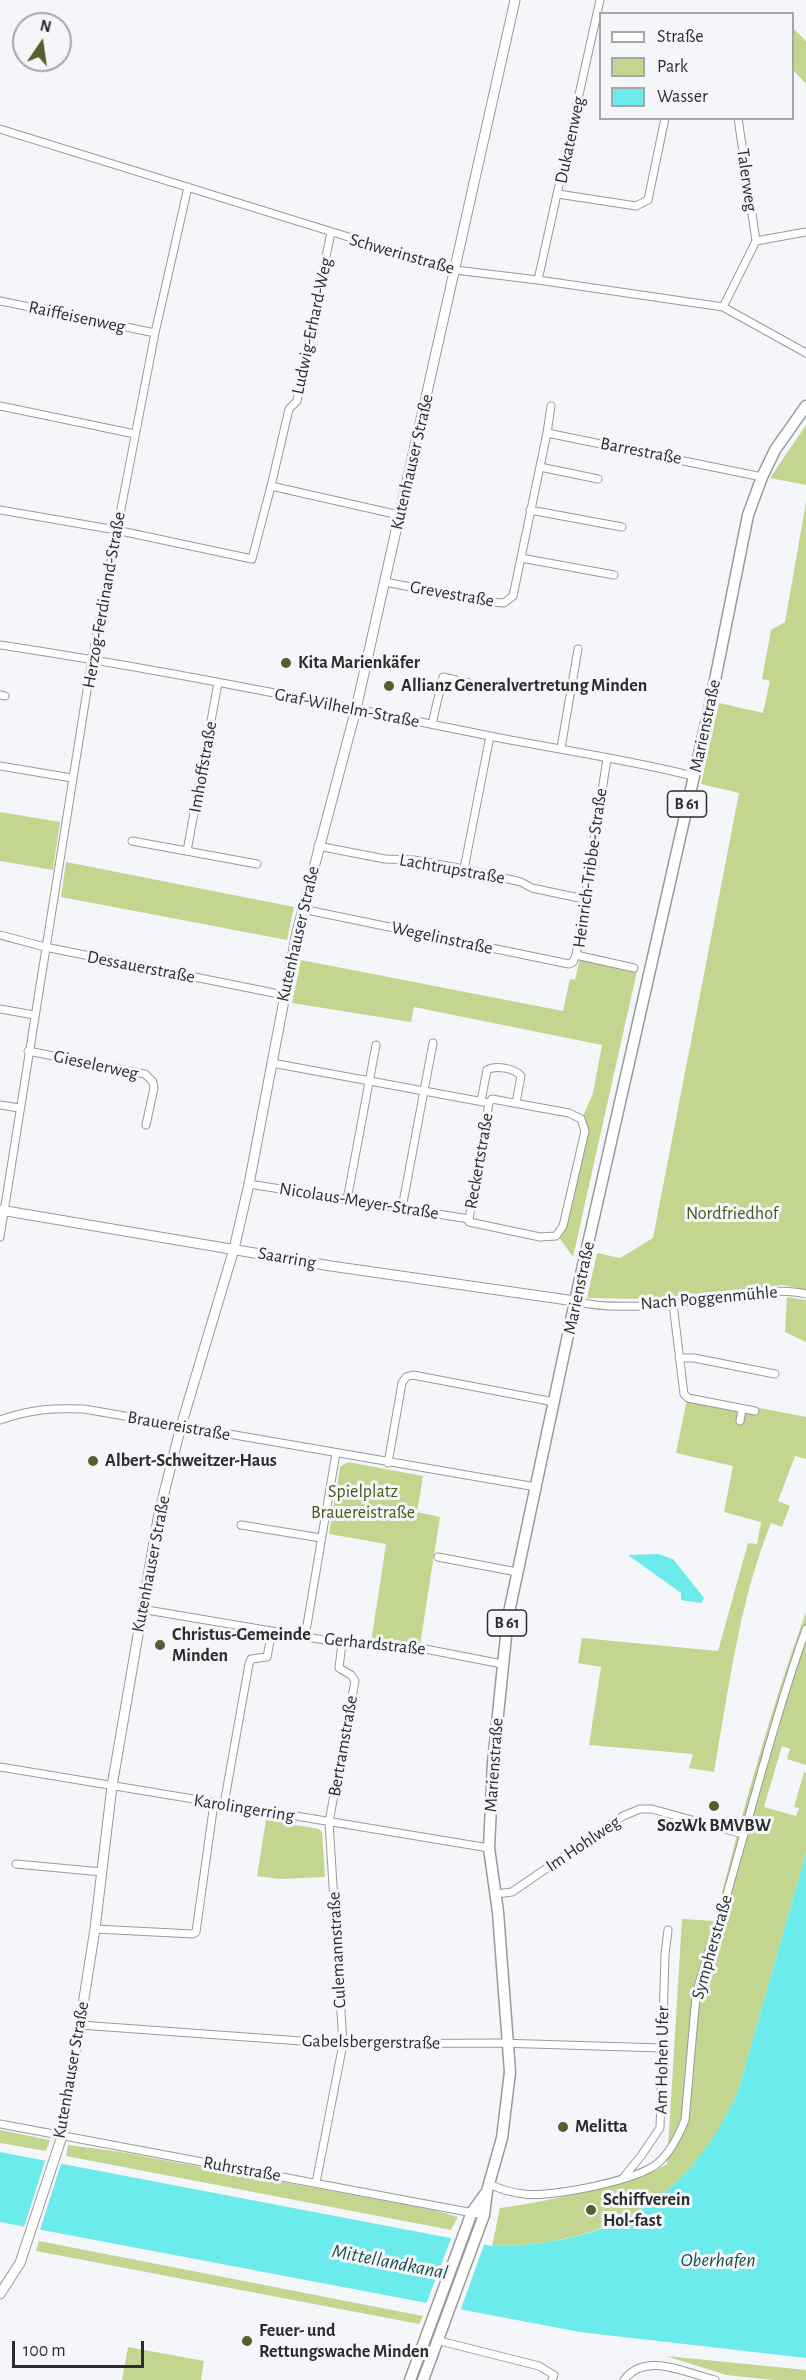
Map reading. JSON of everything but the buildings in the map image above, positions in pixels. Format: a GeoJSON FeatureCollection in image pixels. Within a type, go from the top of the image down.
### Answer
{"type":"FeatureCollection","features":[{"type":"Feature","properties":{"kind":"main road","name":"Marienstraße"},"geometry":{"type":"LineString","coordinates":[[423,2380],[484,2215],[488,2188],[506,2118],[510,2072],[509,2043],[496,1894],[489,1848],[507,1617],[575,1301],[693,776],[748,515],[775,450],[806,405]]}},
{"type":"Feature","properties":{"kind":"main road","name":"Marienstraße"},"geometry":{"type":"LineString","coordinates":[[410,2380],[472,2212],[488,2188]]}},
{"type":"Feature","properties":{"kind":"street","name":"Kutenhauser Straße"},"geometry":{"type":"LineString","coordinates":[[0,2294],[16,2271],[26,2249],[62,2136],[95,1929],[112,1786],[159,1513],[181,1426],[234,1248],[249,1184],[302,909],[356,709],[515,0]]}},
{"type":"Feature","properties":{"kind":"street","name":"Dukatenweg"},"geometry":{"type":"LineString","coordinates":[[538,280],[600,0]]}},
{"type":"Feature","properties":{"kind":"street"},"geometry":{"type":"LineString","coordinates":[[558,194],[636,206],[648,200],[665,120]]}},
{"type":"Feature","properties":{"kind":"street","name":"Talerweg"},"geometry":{"type":"LineString","coordinates":[[738,120],[756,240]]}},
{"type":"Feature","properties":{"kind":"street","name":"Schwerinstraße"},"geometry":{"type":"LineString","coordinates":[[0,129],[455,270],[723,307],[806,353]]}},
{"type":"Feature","properties":{"kind":"street","name":"Herzog-Ferdinand-Straße"},"geometry":{"type":"LineString","coordinates":[[0,1237],[2,1211],[92,659],[155,333],[188,187]]}},
{"type":"Feature","properties":{"kind":"street","name":"Ludwig-Erhard-Weg"},"geometry":{"type":"LineString","coordinates":[[116,530],[252,559],[289,409],[297,401],[331,232]]}},
{"type":"Feature","properties":{"kind":"street"},"geometry":{"type":"LineString","coordinates":[[723,307],[756,240],[806,232]]}},
{"type":"Feature","properties":{"kind":"street","name":"Raiffeisenweg"},"geometry":{"type":"LineString","coordinates":[[0,301],[155,333]]}},
{"type":"Feature","properties":{"kind":"street"},"geometry":{"type":"LineString","coordinates":[[0,406],[135,434]]}},
{"type":"Feature","properties":{"kind":"street"},"geometry":{"type":"LineString","coordinates":[[547,433],[551,406]]}},
{"type":"Feature","properties":{"kind":"street","name":"Barrestraße"},"geometry":{"type":"LineString","coordinates":[[547,433],[762,477]]}},
{"type":"Feature","properties":{"kind":"street","name":"Grevestraße"},"geometry":{"type":"LineString","coordinates":[[385,582],[488,602],[504,603],[513,596],[547,433]]}},
{"type":"Feature","properties":{"kind":"street"},"geometry":{"type":"LineString","coordinates":[[540,466],[598,478]]}},
{"type":"Feature","properties":{"kind":"street"},"geometry":{"type":"LineString","coordinates":[[271,486],[399,515]]}},
{"type":"Feature","properties":{"kind":"street"},"geometry":{"type":"LineString","coordinates":[[0,510],[116,530]]}},
{"type":"Feature","properties":{"kind":"street"},"geometry":{"type":"LineString","coordinates":[[530,510],[622,527]]}},
{"type":"Feature","properties":{"kind":"street"},"geometry":{"type":"LineString","coordinates":[[521,558],[614,574]]}},
{"type":"Feature","properties":{"kind":"street","name":"Graf-Wilhelm-Straße"},"geometry":{"type":"LineString","coordinates":[[0,645],[92,659],[561,748],[693,776]]}},
{"type":"Feature","properties":{"kind":"street"},"geometry":{"type":"LineString","coordinates":[[561,748],[578,649]]}},
{"type":"Feature","properties":{"kind":"street"},"geometry":{"type":"LineString","coordinates":[[432,724],[443,677],[469,683]]}},
{"type":"Feature","properties":{"kind":"street","name":"Imhoffstraße"},"geometry":{"type":"LineString","coordinates":[[188,851],[218,683]]}},
{"type":"Feature","properties":{"kind":"street"},"geometry":{"type":"LineString","coordinates":[[464,869],[490,736]]}},
{"type":"Feature","properties":{"kind":"street","name":"Heinrich-Tribbe-Straße"},"geometry":{"type":"LineString","coordinates":[[607,759],[576,955],[634,968]]}},
{"type":"Feature","properties":{"kind":"street"},"geometry":{"type":"LineString","coordinates":[[0,766],[72,778]]}},
{"type":"Feature","properties":{"kind":"street"},"geometry":{"type":"LineString","coordinates":[[132,841],[257,864]]}},
{"type":"Feature","properties":{"kind":"street","name":"Lachtrupstraße"},"geometry":{"type":"LineString","coordinates":[[318,846],[385,859],[414,860],[464,869],[521,882],[532,888],[584,899]]}},
{"type":"Feature","properties":{"kind":"street","name":"Wegelinstraße"},"geometry":{"type":"LineString","coordinates":[[302,909],[569,964],[573,962],[576,955]]}},
{"type":"Feature","properties":{"kind":"street","name":"Dessauerstraße"},"geometry":{"type":"LineString","coordinates":[[0,935],[45,947],[284,996]]}},
{"type":"Feature","properties":{"kind":"street"},"geometry":{"type":"LineString","coordinates":[[0,1010],[34,1015]]}},
{"type":"Feature","properties":{"kind":"street"},"geometry":{"type":"LineString","coordinates":[[402,1209],[433,1043]]}},
{"type":"Feature","properties":{"kind":"street"},"geometry":{"type":"LineString","coordinates":[[347,1200],[376,1045]]}},
{"type":"Feature","properties":{"kind":"street","name":"Gieselerweg"},"geometry":{"type":"LineString","coordinates":[[28,1051],[145,1074],[153,1082],[154,1088],[146,1125]]}},
{"type":"Feature","properties":{"kind":"street"},"geometry":{"type":"LineString","coordinates":[[272,1063],[489,1103],[492,1099],[516,1103],[521,1076],[515,1071],[495,1067],[487,1070],[481,1101]]}},
{"type":"Feature","properties":{"kind":"street","name":"Reckertstraße"},"geometry":{"type":"LineString","coordinates":[[469,1219],[489,1103]]}},
{"type":"Feature","properties":{"kind":"street","name":"Nicolaus-Meyer-Straße"},"geometry":{"type":"LineString","coordinates":[[249,1184],[469,1219],[469,1222],[545,1238],[556,1236],[564,1226],[584,1125],[581,1119],[569,1113],[516,1103]]}},
{"type":"Feature","properties":{"kind":"street"},"geometry":{"type":"LineString","coordinates":[[0,1105],[19,1108]]}},
{"type":"Feature","properties":{"kind":"street","name":"Saarring"},"geometry":{"type":"LineString","coordinates":[[2,1211],[353,1269],[575,1301]]}},
{"type":"Feature","properties":{"kind":"street","name":"Nach Poggenmühle"},"geometry":{"type":"LineString","coordinates":[[575,1301],[614,1305],[673,1304],[771,1291],[795,1291],[806,1294]]}},
{"type":"Feature","properties":{"kind":"street"},"geometry":{"type":"LineString","coordinates":[[673,1304],[684,1394],[688,1398],[755,1411]]}},
{"type":"Feature","properties":{"kind":"street"},"geometry":{"type":"LineString","coordinates":[[679,1358],[694,1358],[775,1374]]}},
{"type":"Feature","properties":{"kind":"street"},"geometry":{"type":"LineString","coordinates":[[388,1463],[402,1383],[406,1377],[413,1375],[554,1402]]}},
{"type":"Feature","properties":{"kind":"street","name":"Brauereistraße"},"geometry":{"type":"LineString","coordinates":[[0,1420],[28,1410],[74,1409],[536,1487]]}},
{"type":"Feature","properties":{"kind":"street"},"geometry":{"type":"LineString","coordinates":[[740,1421],[742,1409]]}},
{"type":"Feature","properties":{"kind":"street"},"geometry":{"type":"LineString","coordinates":[[305,1637],[336,1453]]}},
{"type":"Feature","properties":{"kind":"street"},"geometry":{"type":"LineString","coordinates":[[241,1525],[321,1538]]}},
{"type":"Feature","properties":{"kind":"street"},"geometry":{"type":"LineString","coordinates":[[438,1557],[517,1572]]}},
{"type":"Feature","properties":{"kind":"street","name":"Gerhardstraße"},"geometry":{"type":"LineString","coordinates":[[141,1609],[342,1643],[415,1647],[502,1664]]}},
{"type":"Feature","properties":{"kind":"street","name":"Sympherstraße"},"geometry":{"type":"LineString","coordinates":[[488,2188],[525,2194],[550,2195],[624,2178],[658,2164],[677,2138],[685,2120],[696,1996],[780,1704],[806,1629]]}},
{"type":"Feature","properties":{"kind":"street"},"geometry":{"type":"LineString","coordinates":[[224,1804],[250,1659],[267,1657],[272,1631]]}},
{"type":"Feature","properties":{"kind":"street","name":"Bertramstraße"},"geometry":{"type":"LineString","coordinates":[[329,1822],[355,1681],[339,1668],[342,1643]]}},
{"type":"Feature","properties":{"kind":"street","name":"Karolingerring"},"geometry":{"type":"LineString","coordinates":[[0,1767],[489,1848]]}},
{"type":"Feature","properties":{"kind":"street"},"geometry":{"type":"LineString","coordinates":[[95,1929],[193,1934],[196,1932],[214,1803]]}},
{"type":"Feature","properties":{"kind":"street","name":"Im Hohlweg"},"geometry":{"type":"LineString","coordinates":[[496,1894],[512,1892],[623,1816],[640,1809],[664,1811],[743,1834]]}},
{"type":"Feature","properties":{"kind":"street","name":"Culemannstraße"},"geometry":{"type":"LineString","coordinates":[[316,2183],[343,2044],[329,1822]]}},
{"type":"Feature","properties":{"kind":"street"},"geometry":{"type":"LineString","coordinates":[[16,1864],[102,1872]]}},
{"type":"Feature","properties":{"kind":"street","name":"Am Hohen Ufer"},"geometry":{"type":"LineString","coordinates":[[624,2178],[660,2128],[664,2052],[662,2048],[665,1954],[668,1930]]}},
{"type":"Feature","properties":{"kind":"street","name":"Gabelsbergerstraße"},"geometry":{"type":"LineString","coordinates":[[80,2025],[343,2044],[509,2043],[662,2048]]}},
{"type":"Feature","properties":{"kind":"street","name":"Ruhrstraße"},"geometry":{"type":"LineString","coordinates":[[0,2124],[484,2215]]}},
{"type":"Feature","properties":{"kind":"street"},"geometry":{"type":"LineString","coordinates":[[426,2336],[539,2366],[554,2375],[552,2380]]}},
{"type":"Feature","properties":{"kind":"street"},"geometry":{"type":"LineString","coordinates":[[624,2380],[631,2371],[640,2366],[652,2364],[715,2380]]}},
{"type":"Feature","properties":{"kind":"green space"},"geometry":{"type":"Polygon","coordinates":[[[794,29],[806,41],[806,84],[794,71],[794,29]]]}},
{"type":"Feature","properties":{"kind":"green space"},"geometry":{"type":"Polygon","coordinates":[[[806,425],[806,485],[770,478],[806,425]]]}},
{"type":"Feature","properties":{"kind":"green space","name":"Nordfriedhof"},"geometry":{"type":"Polygon","coordinates":[[[806,502],[806,1290],[783,1285],[650,1299],[587,1298],[597,1253],[620,1258],[653,1238],[739,793],[701,784],[719,703],[763,713],[770,681],[762,679],[771,630],[785,622],[806,502]]]}},
{"type":"Feature","properties":{"kind":"green space"},"geometry":{"type":"Polygon","coordinates":[[[0,812],[60,822],[53,870],[0,861],[0,812]]]}},
{"type":"Feature","properties":{"kind":"green space"},"geometry":{"type":"Polygon","coordinates":[[[66,862],[294,907],[287,940],[61,897],[66,862]]]}},
{"type":"Feature","properties":{"kind":"green space"},"geometry":{"type":"Polygon","coordinates":[[[580,958],[637,971],[573,1257],[558,1236],[587,1129],[583,1116],[593,1093],[602,1045],[414,1007],[411,1022],[292,1003],[301,960],[563,1011],[570,979],[575,980],[580,958]]]}},
{"type":"Feature","properties":{"kind":"green space"},"geometry":{"type":"Polygon","coordinates":[[[787,1297],[806,1300],[806,1342],[785,1332],[787,1297]]]}},
{"type":"Feature","properties":{"kind":"green space"},"geometry":{"type":"Polygon","coordinates":[[[688,1394],[806,1417],[806,1459],[795,1456],[778,1501],[790,1506],[782,1527],[771,1523],[751,1583],[736,1646],[714,1772],[689,1768],[693,1754],[589,1745],[601,1667],[578,1663],[582,1638],[718,1651],[748,1543],[757,1544],[761,1522],[724,1512],[733,1466],[676,1453],[688,1394]]]}},
{"type":"Feature","properties":{"kind":"green space","name":"Spielplatz Brauereistraße"},"geometry":{"type":"Polygon","coordinates":[[[348,1462],[423,1476],[417,1512],[440,1517],[420,1645],[371,1643],[386,1544],[329,1534],[340,1467],[348,1462]]]}},
{"type":"Feature","properties":{"kind":"green space"},"geometry":{"type":"Polygon","coordinates":[[[806,1612],[806,1765],[787,1759],[790,1749],[782,1746],[764,1807],[796,1816],[799,1808],[794,1807],[804,1772],[806,1773],[806,1853],[738,2091],[719,2129],[696,2161],[670,2188],[641,2209],[608,2225],[573,2237],[534,2244],[492,2246],[500,2208],[619,2183],[648,2174],[667,2164],[682,1919],[715,1921],[756,1765],[806,1612]]]}},
{"type":"Feature","properties":{"kind":"green space"},"geometry":{"type":"Polygon","coordinates":[[[266,1820],[319,1829],[322,1832],[325,1877],[280,1879],[257,1876],[266,1820]]]}},
{"type":"Feature","properties":{"kind":"green space"},"geometry":{"type":"Polygon","coordinates":[[[0,2130],[50,2140],[46,2151],[0,2143],[0,2130]]]}},
{"type":"Feature","properties":{"kind":"green space"},"geometry":{"type":"Polygon","coordinates":[[[68,2145],[121,2152],[434,2210],[458,2217],[451,2230],[66,2156],[68,2145]]]}},
{"type":"Feature","properties":{"kind":"green space"},"geometry":{"type":"Polygon","coordinates":[[[39,2241],[423,2316],[419,2324],[36,2251],[39,2241]]]}},
{"type":"Feature","properties":{"kind":"green space"},"geometry":{"type":"Polygon","coordinates":[[[128,2347],[204,2361],[201,2380],[122,2380],[128,2347]]]}},
{"type":"Feature","properties":{"kind":"green space"},"geometry":{"type":"Polygon","coordinates":[[[666,2356],[806,2370],[806,2380],[774,2380],[726,2375],[666,2356]]]}},
{"type":"Feature","properties":{"kind":"water"},"geometry":{"type":"Polygon","coordinates":[[[658,1554],[673,1559],[704,1598],[701,1603],[681,1600],[681,1593],[628,1555],[658,1554]]]}},
{"type":"Feature","properties":{"kind":"water","name":"Oberhafen"},"geometry":{"type":"Polygon","coordinates":[[[806,1853],[806,2358],[580,2332],[0,2222],[0,2152],[492,2246],[534,2244],[573,2237],[609,2226],[641,2209],[670,2188],[695,2161],[718,2129],[738,2091],[806,1853]]]}},
{"type":"Feature","properties":{"kind":"pier"},"geometry":{"type":"Polygon","coordinates":[[[46,2158],[62,2161],[39,2233],[23,2230],[46,2158]]]}},
{"type":"Feature","properties":{"kind":"pier"},"geometry":{"type":"Polygon","coordinates":[[[452,2236],[485,2242],[459,2314],[425,2307],[452,2236]]]}},
{"type":"Feature","properties":{"kind":"place","name":"Kita Marienkäfer"},"geometry":{"type":"Point","coordinates":[286,663]}},
{"type":"Feature","properties":{"kind":"place","name":"Allianz Generalvertretung Minden"},"geometry":{"type":"Point","coordinates":[389,686]}},
{"type":"Feature","properties":{"kind":"place","name":"Albert-Schweitzer-Haus"},"geometry":{"type":"Point","coordinates":[93,1461]}},
{"type":"Feature","properties":{"kind":"place","name":"Christus-Gemeinde Minden"},"geometry":{"type":"Point","coordinates":[160,1645]}},
{"type":"Feature","properties":{"kind":"place","name":"SozWk BMVBW"},"geometry":{"type":"Point","coordinates":[714,1806]}},
{"type":"Feature","properties":{"kind":"place","name":"Melitta"},"geometry":{"type":"Point","coordinates":[563,2127]}},
{"type":"Feature","properties":{"kind":"place","name":"Schiffverein Hol-fast"},"geometry":{"type":"Point","coordinates":[591,2210]}},
{"type":"Feature","properties":{"kind":"place","name":"Feuer- und Rettungswache Minden"},"geometry":{"type":"Point","coordinates":[247,2341]}},
{"type":"Feature","properties":{"kind":"water label","name":"Mittellandkanal"},"geometry":{"type":"Point","coordinates":[390,2262]}}]}
